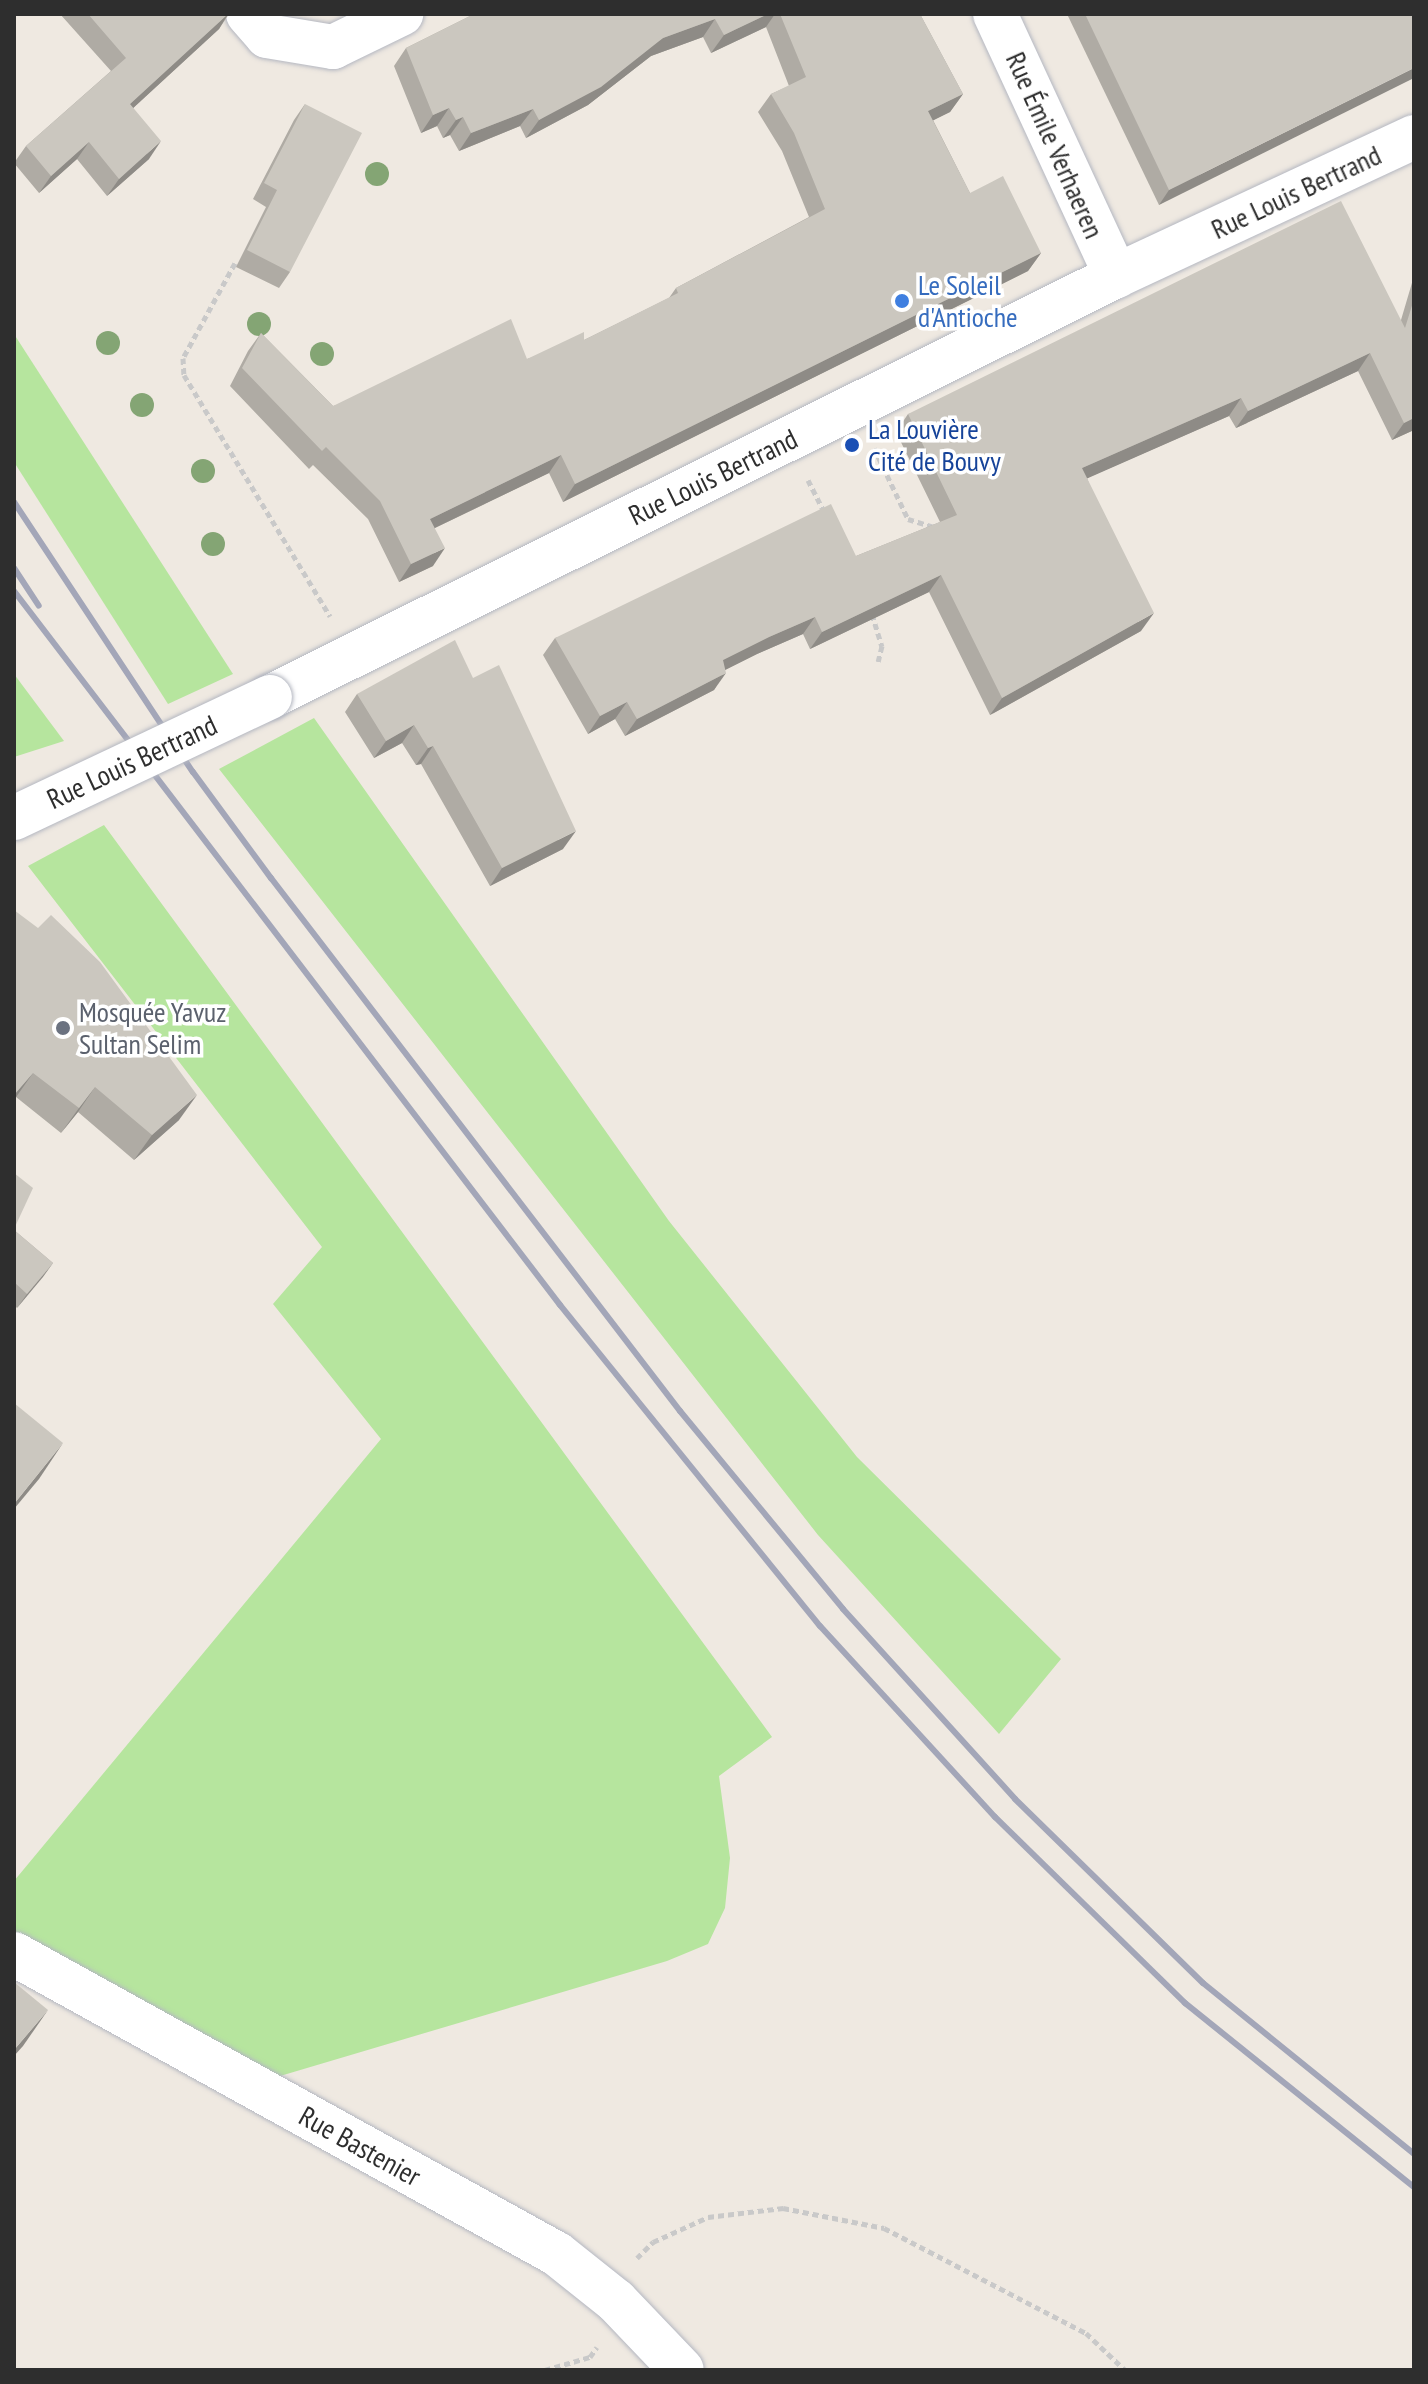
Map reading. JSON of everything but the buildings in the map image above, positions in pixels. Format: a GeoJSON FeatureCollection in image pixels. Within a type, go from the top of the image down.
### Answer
{"type":"FeatureCollection","features":[{"type":"Feature","properties":{"kind":"street"},"geometry":{"type":"LineString","coordinates":[[248,14],[267,36],[333,47],[401,14]]}},
{"type":"Feature","properties":{"kind":"street","name":"Rue Émile Verhaeren"},"geometry":{"type":"LineString","coordinates":[[995,14],[1116,276]]}},
{"type":"Feature","properties":{"kind":"street","name":"Rue Louis Bertrand"},"geometry":{"type":"LineString","coordinates":[[14,818],[270,697],[353,653],[1116,276],[1414,137]]}},
{"type":"Feature","properties":{"kind":"street","name":"Rue Bastenier"},"geometry":{"type":"LineString","coordinates":[[14,1954],[557,2254],[602,2290],[682,2370]]}},
{"type":"Feature","properties":{"kind":"path"},"geometry":{"type":"LineString","coordinates":[[235,263],[183,358],[184,375],[353,653]]}},
{"type":"Feature","properties":{"kind":"path"},"geometry":{"type":"LineString","coordinates":[[854,407],[908,519],[936,528],[943,542]]}},
{"type":"Feature","properties":{"kind":"path"},"geometry":{"type":"LineString","coordinates":[[789,440],[828,521]]}},
{"type":"Feature","properties":{"kind":"path"},"geometry":{"type":"LineString","coordinates":[[867,603],[880,630],[878,662]]}},
{"type":"Feature","properties":{"kind":"path"},"geometry":{"type":"LineString","coordinates":[[602,2290],[653,2242],[708,2217],[783,2208],[884,2228],[1086,2333],[1125,2370]]}},
{"type":"Feature","properties":{"kind":"green space"},"geometry":{"type":"Polygon","coordinates":[[[14,334],[233,674],[168,704],[14,462],[14,334]]]}},
{"type":"Feature","properties":{"kind":"green space"},"geometry":{"type":"Polygon","coordinates":[[[14,674],[64,741],[14,757],[14,674]]]}},
{"type":"Feature","properties":{"kind":"green space"},"geometry":{"type":"Polygon","coordinates":[[[314,718],[669,1221],[857,1457],[1061,1659],[999,1734],[818,1535],[219,769],[314,718]]]}},
{"type":"Feature","properties":{"kind":"green space"},"geometry":{"type":"Polygon","coordinates":[[[104,825],[772,1737],[719,1776],[730,1858],[725,1908],[708,1944],[667,1961],[250,2085],[14,1954],[14,1881],[381,1439],[273,1304],[322,1247],[28,866],[104,825]]]}},
{"type":"Feature","properties":{"kind":"railway"},"geometry":{"type":"LineString","coordinates":[[14,502],[193,772],[271,878],[680,1411],[843,1609],[1015,1799],[1203,1983],[1414,2154]]}},
{"type":"Feature","properties":{"kind":"railway"},"geometry":{"type":"LineString","coordinates":[[14,568],[39,606]]}},
{"type":"Feature","properties":{"kind":"railway"},"geometry":{"type":"LineString","coordinates":[[14,591],[560,1305],[820,1626],[995,1817],[1185,2003],[1414,2187]]}},
{"type":"Feature","properties":{"kind":"place","name":"Le Soleil d'Antioche"},"geometry":{"type":"Point","coordinates":[902,301]}},
{"type":"Feature","properties":{"kind":"place","name":"La Louvière Cité de Bouvy"},"geometry":{"type":"Point","coordinates":[852,445]}},
{"type":"Feature","properties":{"kind":"place","name":"Mosquée Yavuz Sultan Selim"},"geometry":{"type":"Point","coordinates":[63,1028]}}]}
